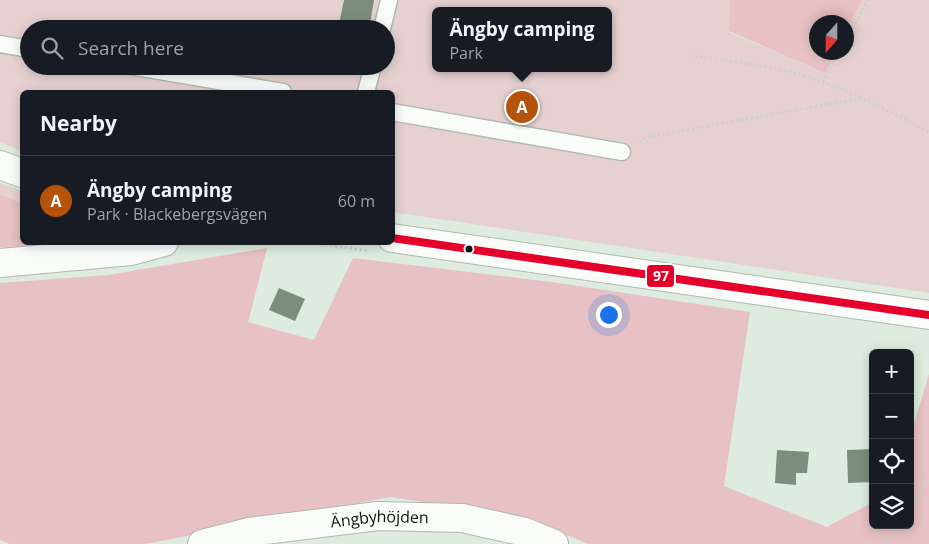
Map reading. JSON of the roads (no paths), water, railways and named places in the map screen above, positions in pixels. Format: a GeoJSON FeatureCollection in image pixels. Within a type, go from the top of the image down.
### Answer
{"type":"FeatureCollection","features":[{"type":"Feature","properties":{"kind":"street"},"geometry":{"type":"LineString","coordinates":[[0,165],[20,173]]}},
{"type":"Feature","properties":{"kind":"street"},"geometry":{"type":"LineString","coordinates":[[395,238],[929,315]]}},
{"type":"Feature","properties":{"kind":"street"},"geometry":{"type":"LineString","coordinates":[[0,263],[131,251],[153,245]]}},
{"type":"Feature","properties":{"kind":"street","name":"Ängbyhöjden"},"geometry":{"type":"LineString","coordinates":[[202,544],[249,532],[378,516],[462,518],[527,538],[554,544]]}},
{"type":"Feature","properties":{"kind":"lane"},"geometry":{"type":"LineString","coordinates":[[384,20],[389,0]]}},
{"type":"Feature","properties":{"kind":"lane"},"geometry":{"type":"LineString","coordinates":[[0,44],[20,47]]}},
{"type":"Feature","properties":{"kind":"lane"},"geometry":{"type":"LineString","coordinates":[[183,75],[271,90]]}},
{"type":"Feature","properties":{"kind":"lane"},"geometry":{"type":"LineString","coordinates":[[367,90],[371,75]]}},
{"type":"Feature","properties":{"kind":"lane"},"geometry":{"type":"LineString","coordinates":[[395,113],[622,152]]}},
{"type":"Feature","properties":{"kind":"place","name":"Ängby camping"},"geometry":{"type":"Point","coordinates":[522,107]}}]}
